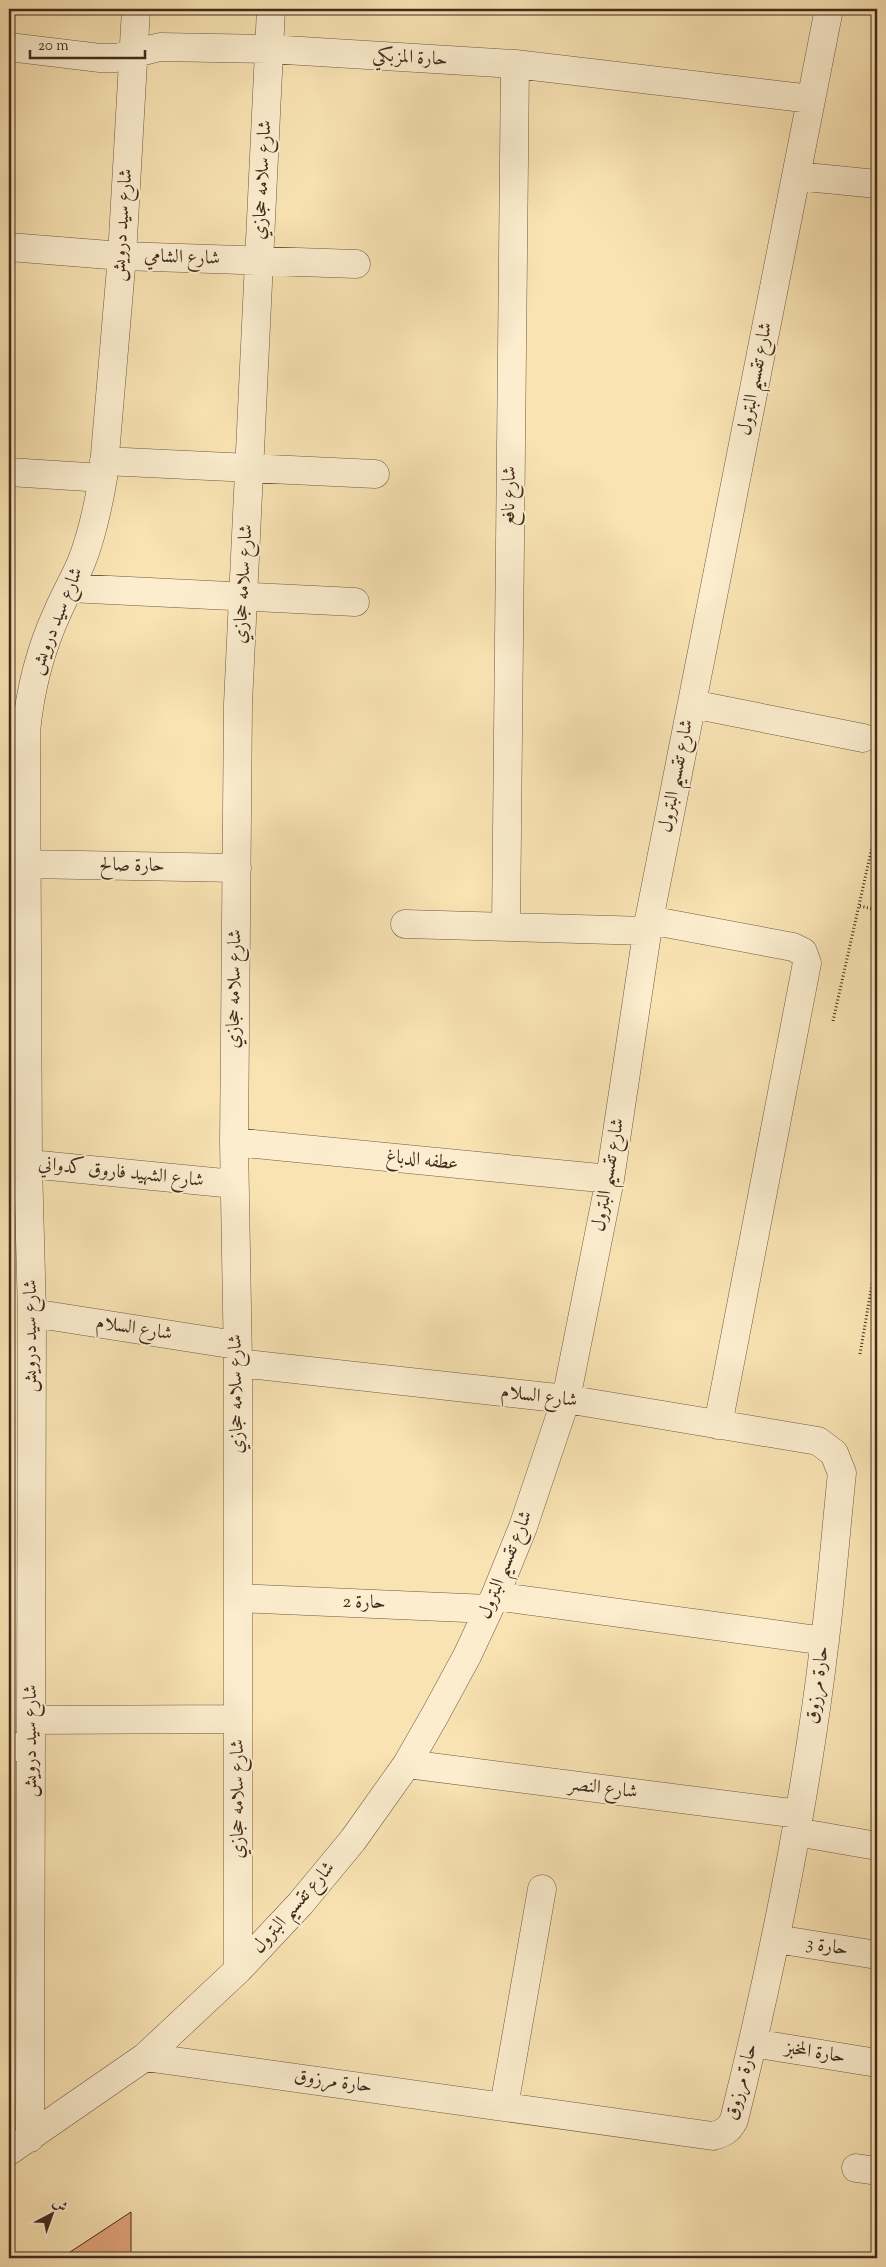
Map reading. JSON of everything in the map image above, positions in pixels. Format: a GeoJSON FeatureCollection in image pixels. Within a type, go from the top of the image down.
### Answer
{"type":"FeatureCollection","features":[{"type":"Feature","properties":{"kind":"street","name":"شارع سيد درويش"},"geometry":{"type":"LineString","coordinates":[[19,2144],[20,1747],[31,1720],[32,1313],[18,1163],[18,927],[26,864],[26,732],[28,704],[41,653],[90,535],[104,470],[122,256],[136,9]]}},
{"type":"Feature","properties":{"kind":"street","name":"شارع سلامه حجازي"},"geometry":{"type":"LineString","coordinates":[[238,1970],[237,1354],[234,1142],[238,704],[271,9]]}},
{"type":"Feature","properties":{"kind":"street","name":"شارع تقسيم البترول"},"geometry":{"type":"LineString","coordinates":[[19,2144],[145,2056],[238,1970],[300,1904],[353,1840],[407,1764],[444,1698],[492,1602],[523,1527],[566,1399],[610,1179],[648,925],[829,9]]}},
{"type":"Feature","properties":{"kind":"street","name":"حارة المزبكي"},"geometry":{"type":"LineString","coordinates":[[9,47],[100,58],[116,58],[160,48],[269,49],[515,64],[811,99]]}},
{"type":"Feature","properties":{"kind":"street","name":"شارع نافع"},"geometry":{"type":"LineString","coordinates":[[506,927],[515,64]]}},
{"type":"Feature","properties":{"kind":"street"},"geometry":{"type":"LineString","coordinates":[[796,176],[877,184]]}},
{"type":"Feature","properties":{"kind":"street","name":"شارع الشامي"},"geometry":{"type":"LineString","coordinates":[[9,247],[122,256],[356,264]]}},
{"type":"Feature","properties":{"kind":"street"},"geometry":{"type":"LineString","coordinates":[[9,472],[250,468],[375,474]]}},
{"type":"Feature","properties":{"kind":"street"},"geometry":{"type":"LineString","coordinates":[[69,588],[355,602]]}},
{"type":"Feature","properties":{"kind":"street"},"geometry":{"type":"LineString","coordinates":[[692,704],[863,738]]}},
{"type":"Feature","properties":{"kind":"street","name":"حارة صالح"},"geometry":{"type":"LineString","coordinates":[[26,864],[236,868]]}},
{"type":"Feature","properties":{"kind":"street"},"geometry":{"type":"LineString","coordinates":[[405,924],[506,927],[648,925],[793,947],[803,952],[807,963],[718,1425]]}},
{"type":"Feature","properties":{"kind":"street","name":"عطفه الدباغ"},"geometry":{"type":"LineString","coordinates":[[234,1142],[610,1179]]}},
{"type":"Feature","properties":{"kind":"street","name":"شارع الشهيد فاروق كدواني"},"geometry":{"type":"LineString","coordinates":[[18,1163],[234,1184]]}},
{"type":"Feature","properties":{"kind":"street","name":"شارع السلام"},"geometry":{"type":"LineString","coordinates":[[32,1313],[237,1354],[566,1399],[818,1441],[834,1454]]}},
{"type":"Feature","properties":{"kind":"street","name":"حارة مرزوق"},"geometry":{"type":"LineString","coordinates":[[145,2056],[712,2136],[722,2134],[729,2128],[734,2120],[753,2043],[776,1939],[798,1823],[825,1640],[842,1474],[834,1454]]}},
{"type":"Feature","properties":{"kind":"street","name":"حارة 2"},"geometry":{"type":"LineString","coordinates":[[238,1598],[492,1602],[825,1640]]}},
{"type":"Feature","properties":{"kind":"street"},"geometry":{"type":"LineString","coordinates":[[31,1720],[238,1719]]}},
{"type":"Feature","properties":{"kind":"street","name":"شارع النصر"},"geometry":{"type":"LineString","coordinates":[[407,1764],[798,1823],[877,1846]]}},
{"type":"Feature","properties":{"kind":"street"},"geometry":{"type":"LineString","coordinates":[[504,2106],[542,1889]]}},
{"type":"Feature","properties":{"kind":"street","name":"حارة 3"},"geometry":{"type":"LineString","coordinates":[[776,1939],[877,1955]]}},
{"type":"Feature","properties":{"kind":"street","name":"حارة المخبز"},"geometry":{"type":"LineString","coordinates":[[753,2043],[877,2063]]}},
{"type":"Feature","properties":{"kind":"path"},"geometry":{"type":"LineString","coordinates":[[831,1031],[877,825]]}},
{"type":"Feature","properties":{"kind":"path"},"geometry":{"type":"LineString","coordinates":[[860,906],[877,910]]}},
{"type":"Feature","properties":{"kind":"path"},"geometry":{"type":"LineString","coordinates":[[860,1354],[877,1255]]}},
{"type":"Feature","properties":{"kind":"building"},"geometry":{"type":"Polygon","coordinates":[[[131,2212],[131,2258],[61,2258],[131,2212]]]}}]}
